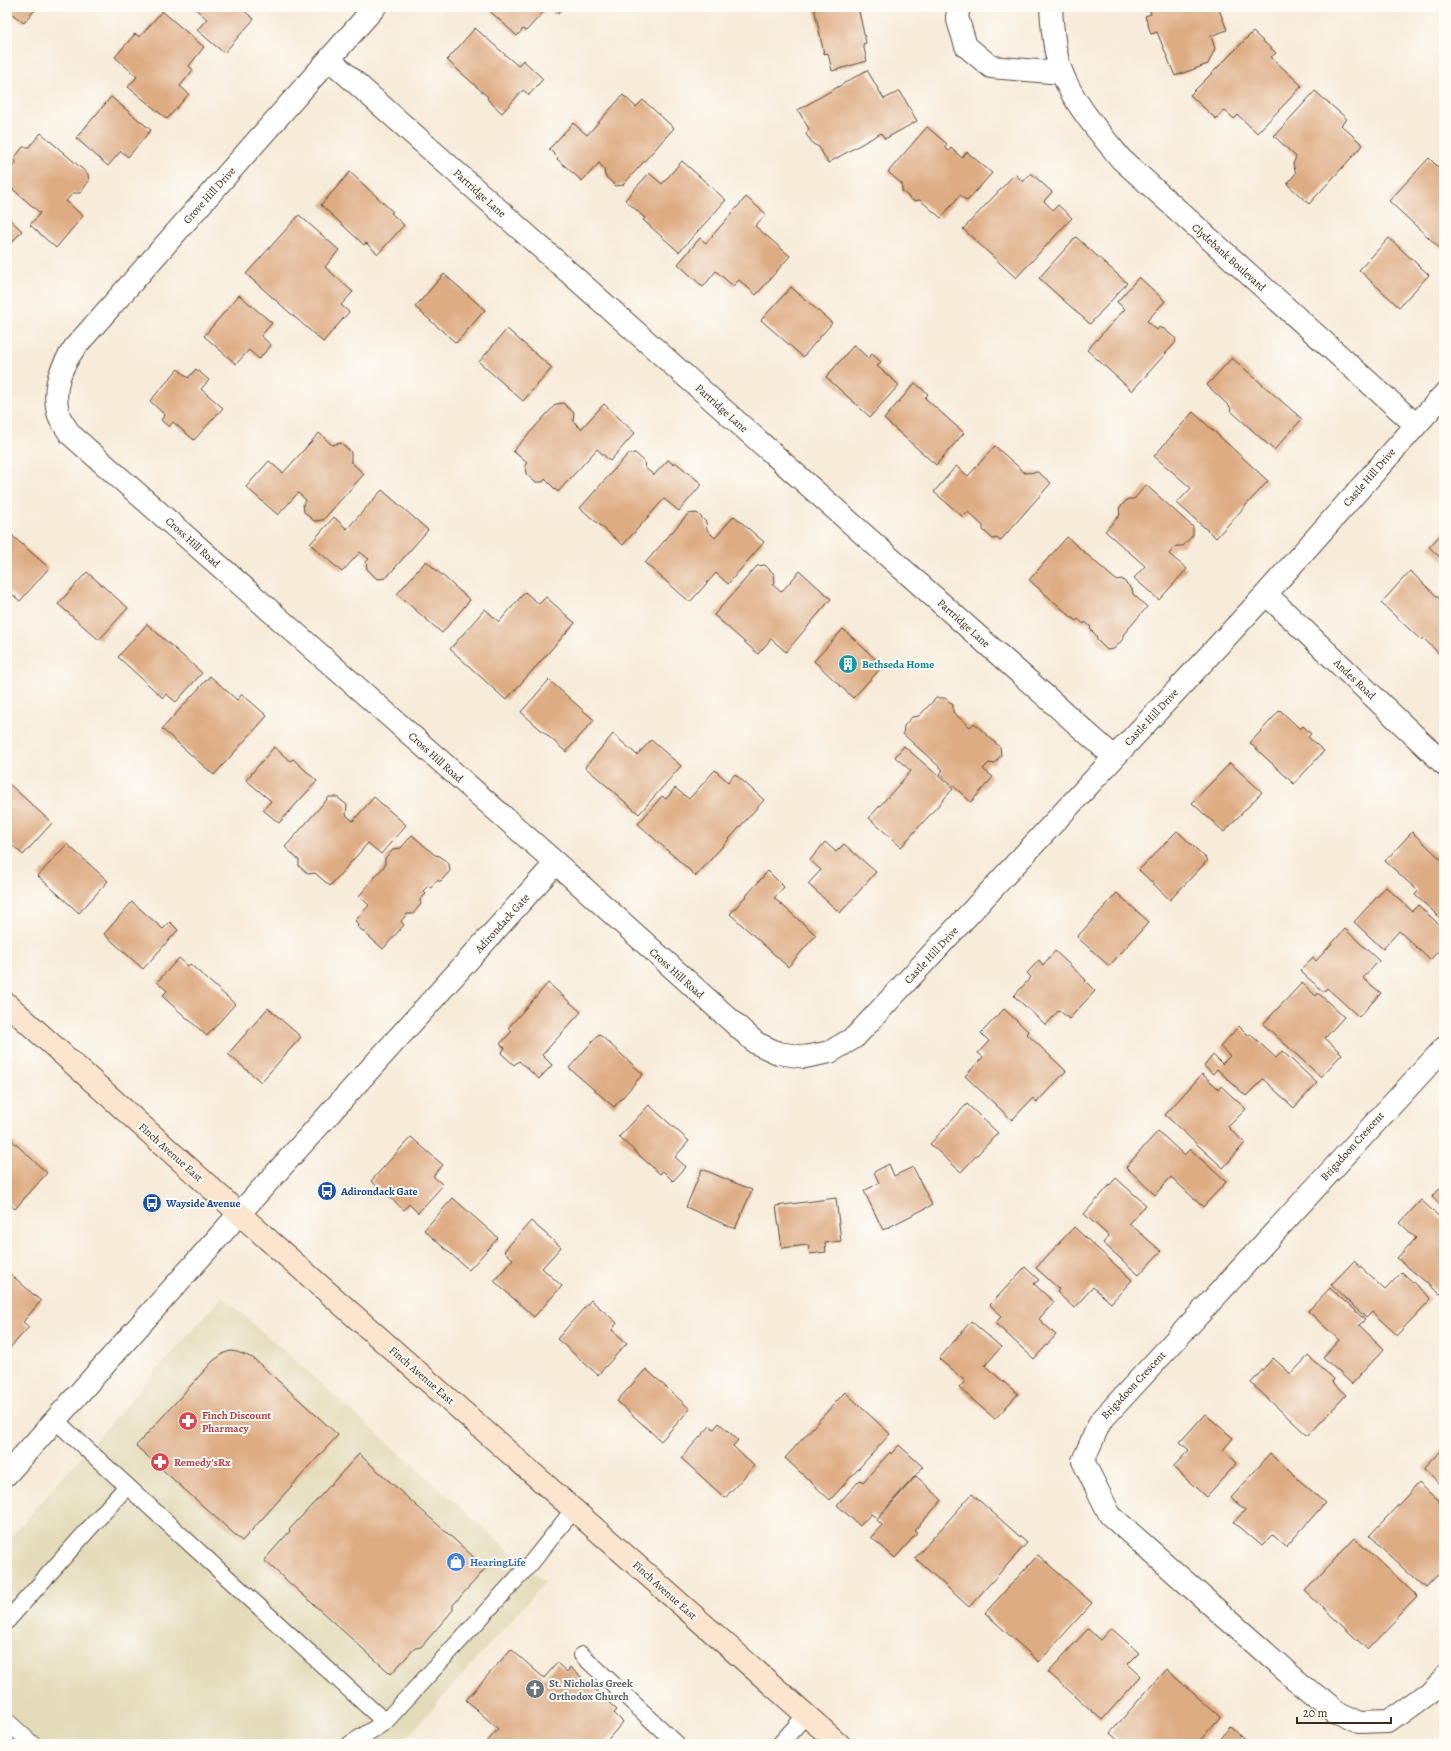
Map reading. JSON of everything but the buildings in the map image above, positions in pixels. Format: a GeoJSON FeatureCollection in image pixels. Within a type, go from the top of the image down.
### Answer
{"type":"FeatureCollection","features":[{"type":"Feature","properties":{"kind":"main road","name":"Finch Avenue East"},"geometry":{"type":"LineString","coordinates":[[7,1004],[239,1214],[839,1744]]}},
{"type":"Feature","properties":{"kind":"street","name":"Grove Hill Drive"},"geometry":{"type":"LineString","coordinates":[[56,390],[61,367],[75,347],[330,60],[375,7]]}},
{"type":"Feature","properties":{"kind":"street"},"geometry":{"type":"LineString","coordinates":[[959,7],[957,16],[966,46],[991,67],[1062,73]]}},
{"type":"Feature","properties":{"kind":"street","name":"Clydebank Boulevard"},"geometry":{"type":"LineString","coordinates":[[1051,7],[1052,26],[1062,73],[1087,117],[1121,159],[1415,424]]}},
{"type":"Feature","properties":{"kind":"street","name":"Partridge Lane"},"geometry":{"type":"LineString","coordinates":[[330,60],[1114,757]]}},
{"type":"Feature","properties":{"kind":"street","name":"Cross Hill Road"},"geometry":{"type":"LineString","coordinates":[[56,390],[58,413],[70,434],[556,863],[756,1043],[778,1053],[805,1057],[830,1052],[855,1037]]}},
{"type":"Feature","properties":{"kind":"street","name":"Castle Hill Drive"},"geometry":{"type":"LineString","coordinates":[[855,1037],[1266,594],[1415,424],[1444,394]]}},
{"type":"Feature","properties":{"kind":"street","name":"Andes Road"},"geometry":{"type":"LineString","coordinates":[[1266,594],[1444,764]]}},
{"type":"Feature","properties":{"kind":"street","name":"Adirondack Gate"},"geometry":{"type":"LineString","coordinates":[[239,1214],[556,863]]}},
{"type":"Feature","properties":{"kind":"street","name":"Brigadoon Crescent"},"geometry":{"type":"LineString","coordinates":[[1444,1048],[1100,1422],[1084,1461],[1110,1515],[1296,1680],[1334,1711],[1359,1723],[1388,1722],[1428,1693],[1444,1676]]}},
{"type":"Feature","properties":{"kind":"street"},"geometry":{"type":"LineString","coordinates":[[7,1474],[239,1214]]}},
{"type":"Feature","properties":{"kind":"lane"},"geometry":{"type":"LineString","coordinates":[[55,1420],[385,1722]]}},
{"type":"Feature","properties":{"kind":"lane"},"geometry":{"type":"LineString","coordinates":[[7,1620],[127,1486]]}},
{"type":"Feature","properties":{"kind":"lane"},"geometry":{"type":"LineString","coordinates":[[350,1744],[385,1722],[532,1562],[574,1509]]}},
{"type":"Feature","properties":{"kind":"lane"},"geometry":{"type":"LineString","coordinates":[[582,1655],[677,1744]]}},
{"type":"Feature","properties":{"kind":"lane"},"geometry":{"type":"LineString","coordinates":[[780,1744],[806,1715]]}},
{"type":"Feature","properties":{"kind":"lane"},"geometry":{"type":"LineString","coordinates":[[7,1722],[32,1744]]}},
{"type":"Feature","properties":{"kind":"shaded area"},"geometry":{"type":"Polygon","coordinates":[[[222,1296],[545,1582],[401,1744],[7,1744],[7,1541],[222,1296]]]}},
{"type":"Feature","properties":{"kind":"place","name":"Bethseda Home"},"geometry":{"type":"Point","coordinates":[848,664]}},
{"type":"Feature","properties":{"kind":"place","name":"Adirondack Gate"},"geometry":{"type":"Point","coordinates":[327,1191]}},
{"type":"Feature","properties":{"kind":"place","name":"Wayside Avenue"},"geometry":{"type":"Point","coordinates":[152,1203]}},
{"type":"Feature","properties":{"kind":"place","name":"Finch Discount Pharmacy"},"geometry":{"type":"Point","coordinates":[188,1421]}},
{"type":"Feature","properties":{"kind":"place","name":"Remedy'sRx"},"geometry":{"type":"Point","coordinates":[160,1462]}},
{"type":"Feature","properties":{"kind":"place","name":"HearingLife"},"geometry":{"type":"Point","coordinates":[456,1562]}},
{"type":"Feature","properties":{"kind":"place","name":"St. Nicholas Greek Orthodox Church"},"geometry":{"type":"Point","coordinates":[535,1689]}}]}
